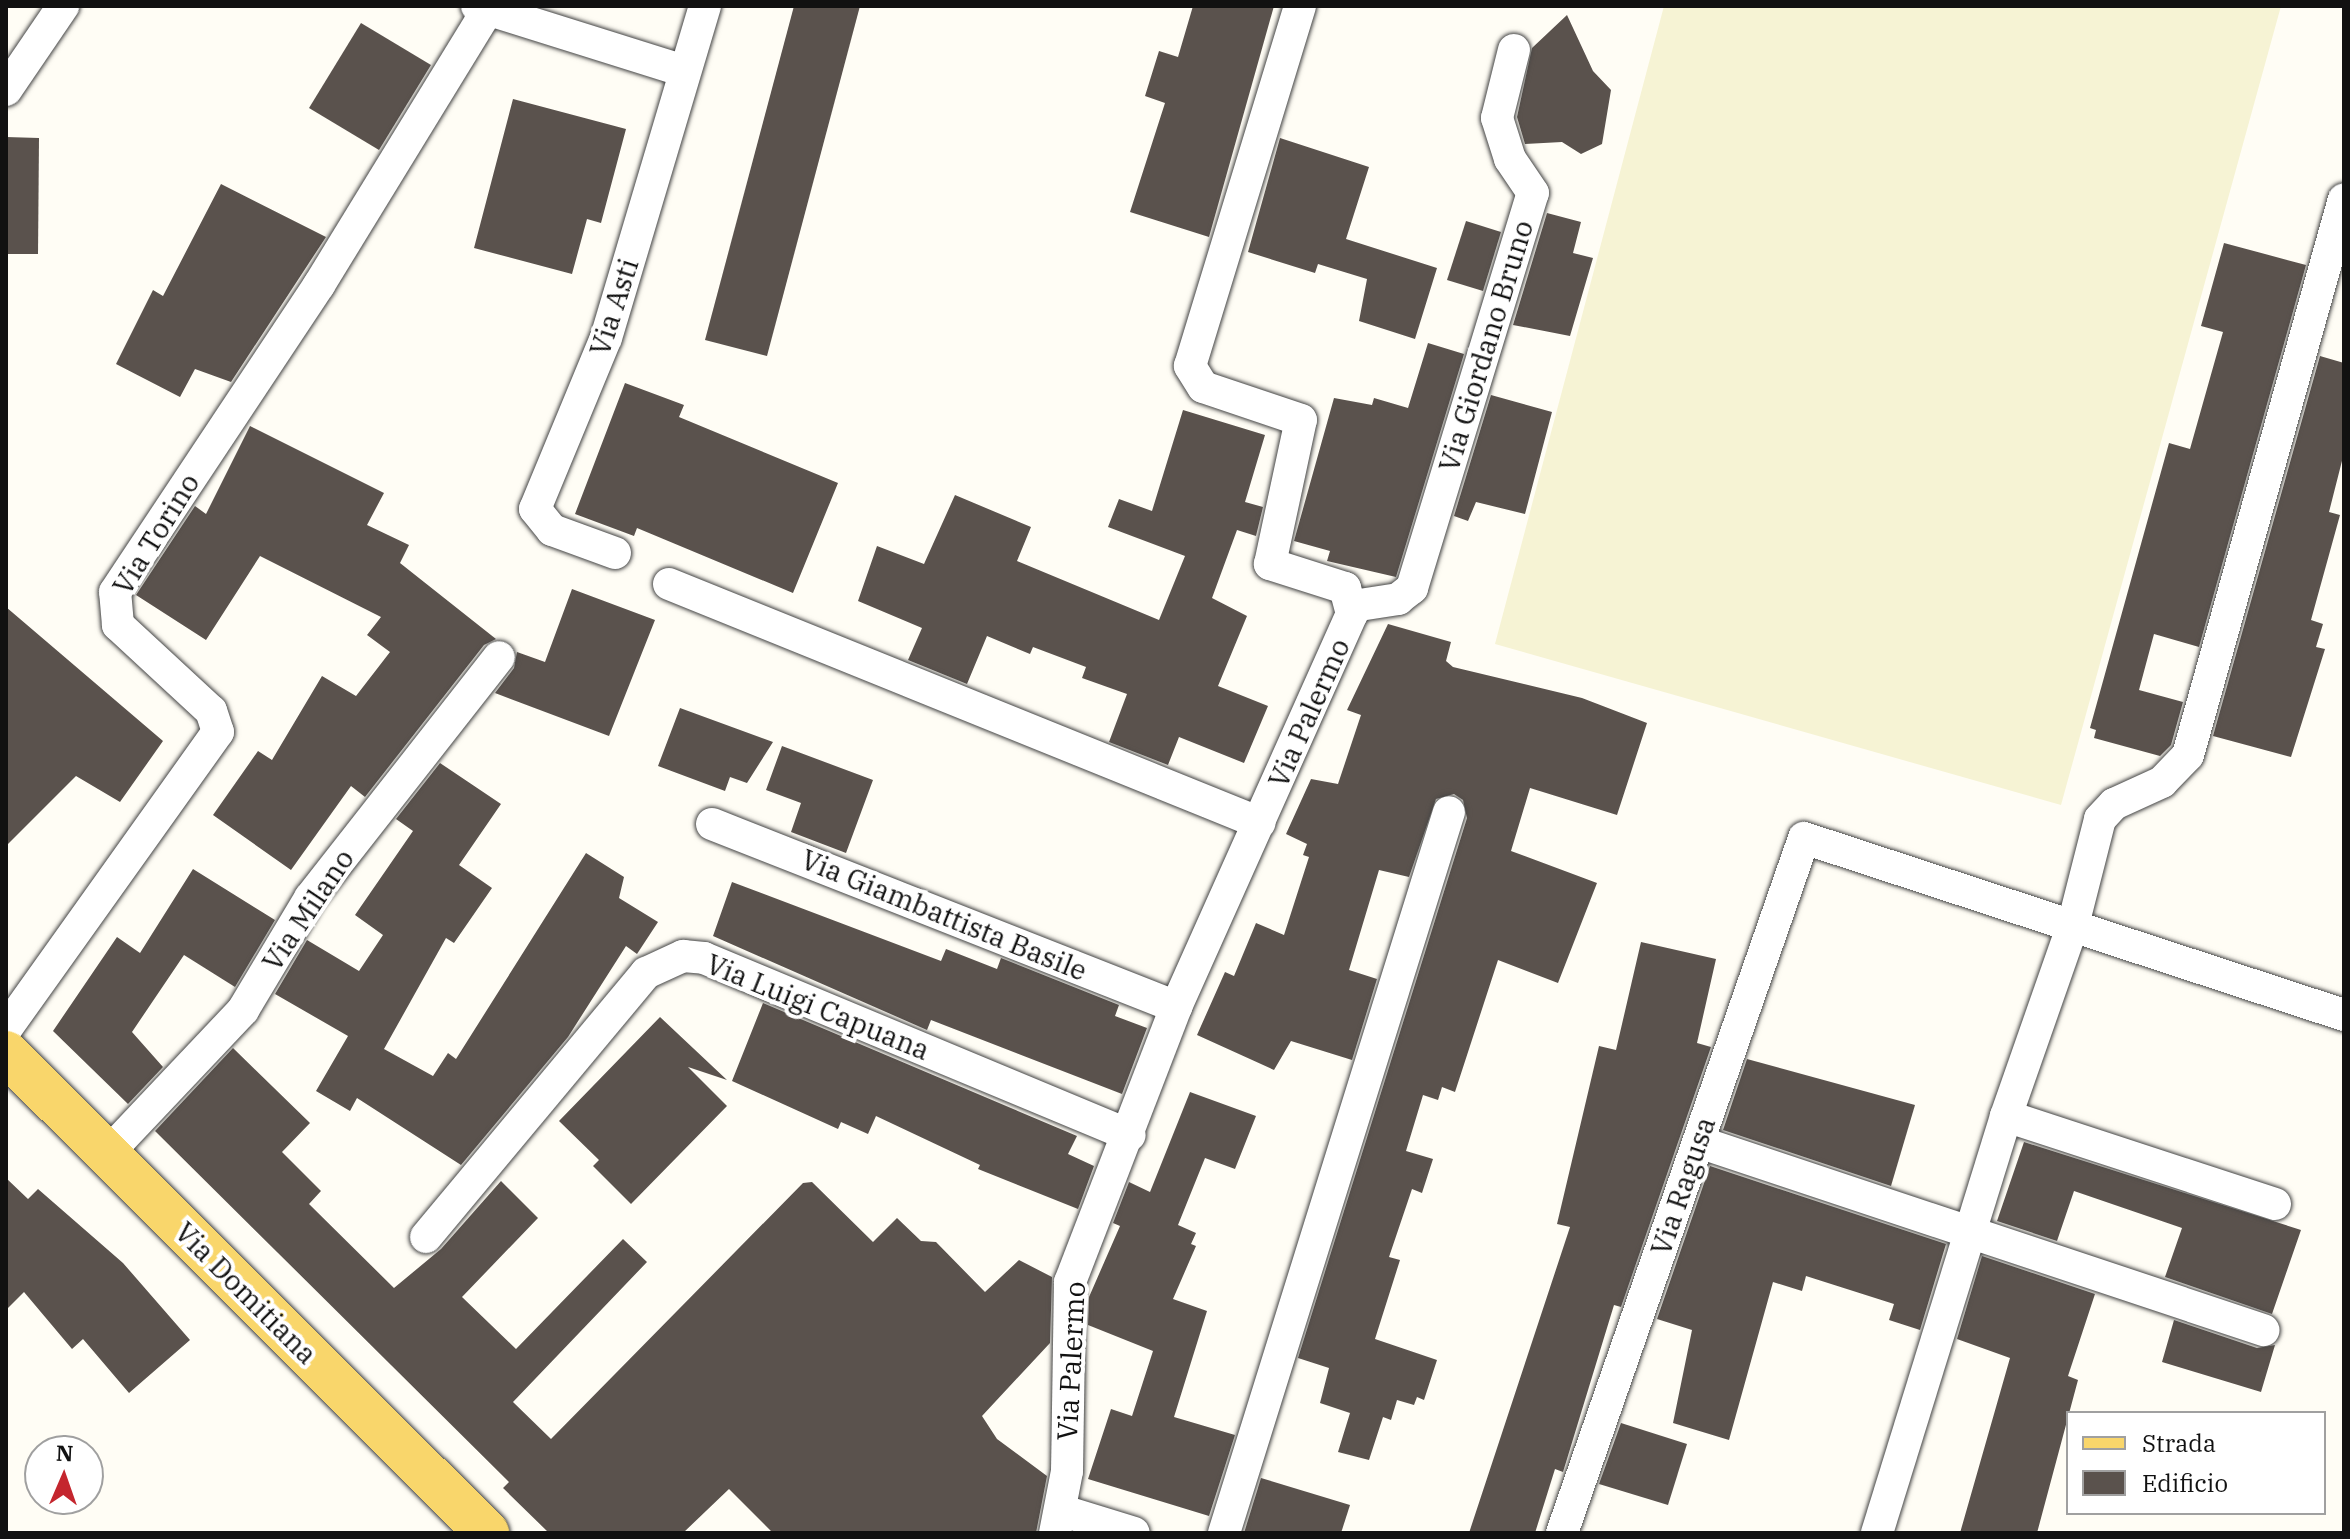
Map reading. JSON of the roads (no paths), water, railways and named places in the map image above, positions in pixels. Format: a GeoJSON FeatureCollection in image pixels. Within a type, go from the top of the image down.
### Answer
{"type":"FeatureCollection","features":[{"type":"Feature","properties":{"kind":"main road","name":"Via Domitiana"},"geometry":{"type":"LineString","coordinates":[[6,1053],[487,1533]]}},
{"type":"Feature","properties":{"kind":"street"},"geometry":{"type":"LineString","coordinates":[[6,90],[63,6]]}},
{"type":"Feature","properties":{"kind":"street","name":"Via Asti"},"geometry":{"type":"LineString","coordinates":[[615,553],[552,530],[535,509],[606,338],[705,6]]}},
{"type":"Feature","properties":{"kind":"street","name":"Via Palermo"},"geometry":{"type":"LineString","coordinates":[[1059,1522],[1070,1282],[1130,1135],[1176,1007],[1260,823],[1353,606],[1345,588],[1270,564],[1301,420],[1203,387],[1190,366],[1300,6]]}},
{"type":"Feature","properties":{"kind":"street"},"geometry":{"type":"LineString","coordinates":[[482,8],[684,71]]}},
{"type":"Feature","properties":{"kind":"street","name":"Via Torino"},"geometry":{"type":"LineString","coordinates":[[6,1029],[218,732],[211,711],[118,625],[115,592],[319,285],[482,8]]}},
{"type":"Feature","properties":{"kind":"street","name":"Via Giordano Bruno"},"geometry":{"type":"LineString","coordinates":[[1353,606],[1398,599],[1412,588],[1533,193],[1510,159],[1497,118],[1514,50]]}},
{"type":"Feature","properties":{"kind":"street"},"geometry":{"type":"LineString","coordinates":[[1877,1533],[2006,1116],[2073,925],[2100,819],[2114,804],[2162,782],[2188,755],[2344,199]]}},
{"type":"Feature","properties":{"kind":"street"},"geometry":{"type":"LineString","coordinates":[[669,584],[1260,823]]}},
{"type":"Feature","properties":{"kind":"street","name":"Via Milano"},"geometry":{"type":"LineString","coordinates":[[107,1154],[243,1010],[310,898],[499,657]]}},
{"type":"Feature","properties":{"kind":"street"},"geometry":{"type":"LineString","coordinates":[[1224,1533],[1449,812]]}},
{"type":"Feature","properties":{"kind":"street","name":"Via Giambattista Basile"},"geometry":{"type":"LineString","coordinates":[[712,824],[1176,1007]]}},
{"type":"Feature","properties":{"kind":"street","name":"Via Ragusa"},"geometry":{"type":"LineString","coordinates":[[1562,1533],[1804,838],[2073,925]]}},
{"type":"Feature","properties":{"kind":"street"},"geometry":{"type":"LineString","coordinates":[[2073,925],[2344,1015]]}},
{"type":"Feature","properties":{"kind":"street","name":"Via Luigi Capuana"},"geometry":{"type":"LineString","coordinates":[[426,1237],[646,973],[683,956],[704,958],[1130,1135]]}},
{"type":"Feature","properties":{"kind":"street"},"geometry":{"type":"LineString","coordinates":[[2006,1116],[2275,1204]]}},
{"type":"Feature","properties":{"kind":"street"},"geometry":{"type":"LineString","coordinates":[[1699,1142],[2263,1330]]}},
{"type":"Feature","properties":{"kind":"street"},"geometry":{"type":"LineString","coordinates":[[1059,1522],[1134,1533]]}}]}
